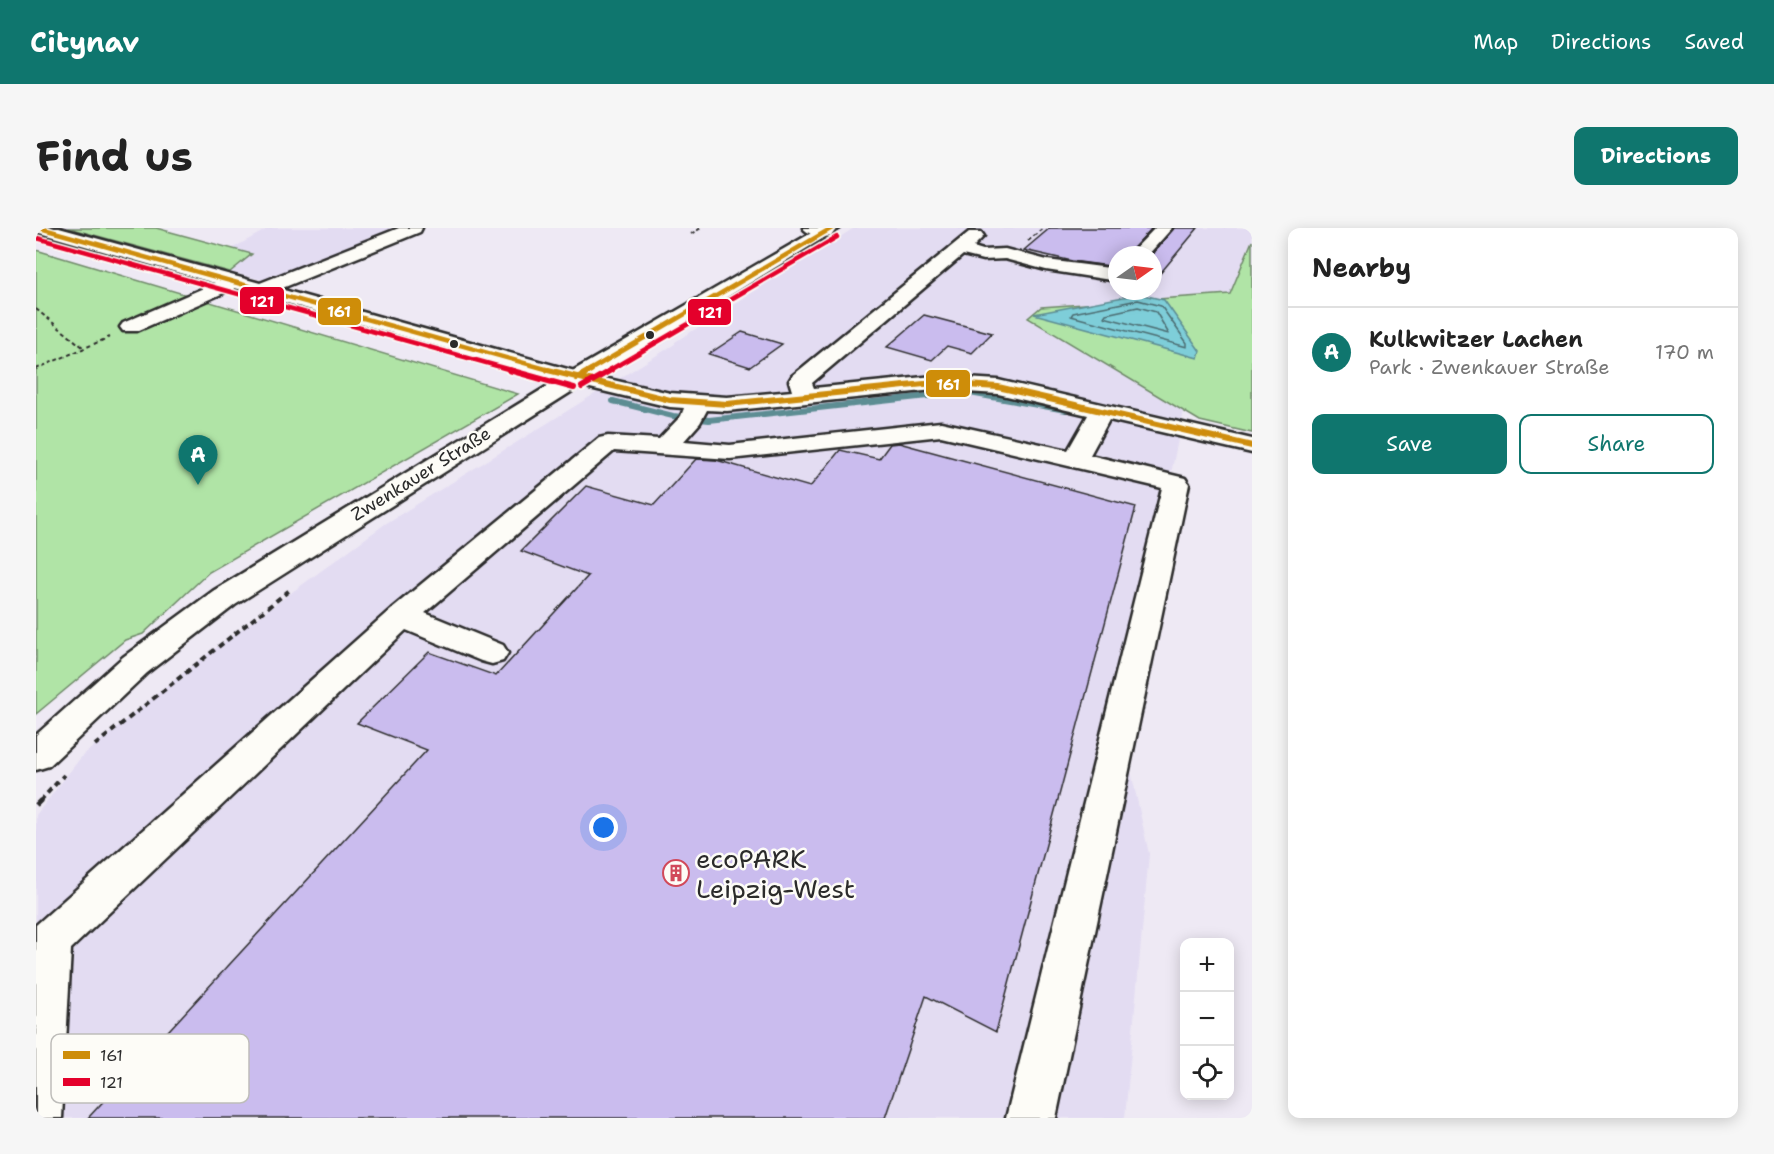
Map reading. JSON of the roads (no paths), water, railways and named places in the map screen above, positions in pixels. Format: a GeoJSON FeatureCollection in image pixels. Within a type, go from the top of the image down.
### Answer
{"type":"FeatureCollection","features":[{"type":"Feature","properties":{"kind":"street"},"geometry":{"type":"LineString","coordinates":[[40,228],[577,378],[670,400],[697,404],[727,404],[934,383],[967,383],[998,387],[1103,410],[1252,446]]}},
{"type":"Feature","properties":{"kind":"street"},"geometry":{"type":"LineString","coordinates":[[263,289],[414,228]]}},
{"type":"Feature","properties":{"kind":"street"},"geometry":{"type":"LineString","coordinates":[[1147,246],[1164,228]]}},
{"type":"Feature","properties":{"kind":"street","name":"Zwenkauer Straße"},"geometry":{"type":"LineString","coordinates":[[36,756],[135,665],[224,598],[307,544],[823,229]]}},
{"type":"Feature","properties":{"kind":"street"},"geometry":{"type":"LineString","coordinates":[[805,397],[800,381],[975,236]]}},
{"type":"Feature","properties":{"kind":"street"},"geometry":{"type":"LineString","coordinates":[[960,249],[983,255],[1005,254],[1046,265],[1108,273]]}},
{"type":"Feature","properties":{"kind":"street"},"geometry":{"type":"LineString","coordinates":[[130,327],[233,282]]}},
{"type":"Feature","properties":{"kind":"street"},"geometry":{"type":"LineString","coordinates":[[665,447],[692,418],[697,404]]}},
{"type":"Feature","properties":{"kind":"street"},"geometry":{"type":"LineString","coordinates":[[1075,459],[1103,410]]}},
{"type":"Feature","properties":{"kind":"street"},"geometry":{"type":"LineString","coordinates":[[37,1118],[50,940],[402,616],[608,443],[730,452],[941,429],[1176,484],[1031,1118]]}},
{"type":"Feature","properties":{"kind":"street"},"geometry":{"type":"LineString","coordinates":[[402,616],[492,653]]}},
{"type":"Feature","properties":{"kind":"water"},"geometry":{"type":"Polygon","coordinates":[[[1108,300],[1162,300],[1200,351],[1198,358],[1034,314],[1108,300]]]}},
{"type":"Feature","properties":{"kind":"waterway"},"geometry":{"type":"LineString","coordinates":[[613,401],[673,416],[709,420],[964,392],[1066,410]]}},
{"type":"Feature","properties":{"kind":"place","name":"Kulkwitzer Lachen"},"geometry":{"type":"Point","coordinates":[198,485]}},
{"type":"Feature","properties":{"kind":"place","name":"ecoPARK Leipzig-West"},"geometry":{"type":"Point","coordinates":[676,873]}}]}
